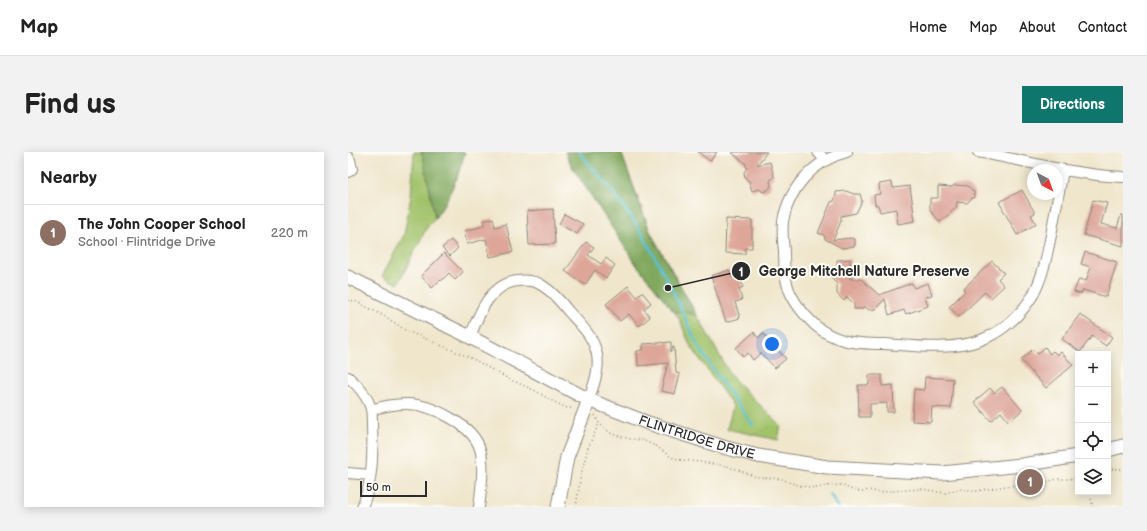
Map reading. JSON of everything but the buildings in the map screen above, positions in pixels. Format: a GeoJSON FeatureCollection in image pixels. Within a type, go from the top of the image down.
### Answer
{"type":"FeatureCollection","features":[{"type":"Feature","properties":{"kind":"street"},"geometry":{"type":"LineString","coordinates":[[818,152],[825,160]]}},
{"type":"Feature","properties":{"kind":"street"},"geometry":{"type":"LineString","coordinates":[[847,152],[825,160],[813,169],[800,183],[792,194],[783,222],[786,279],[790,292],[807,317],[817,327],[830,335],[844,340],[859,343],[949,346],[967,344],[998,332],[1023,310],[1033,296],[1045,263],[1057,200]]}},
{"type":"Feature","properties":{"kind":"street"},"geometry":{"type":"LineString","coordinates":[[978,152],[1035,164]]}},
{"type":"Feature","properties":{"kind":"street"},"geometry":{"type":"LineString","coordinates":[[348,157],[352,169],[348,172]]}},
{"type":"Feature","properties":{"kind":"street"},"geometry":{"type":"LineString","coordinates":[[1063,170],[1101,176],[1123,177]]}},
{"type":"Feature","properties":{"kind":"street","name":"FLINTRIDGE DRIVE"},"geometry":{"type":"LineString","coordinates":[[348,277],[470,337],[589,400],[648,423],[723,447],[763,457],[827,467],[942,473],[1022,465],[1075,456]]}},
{"type":"Feature","properties":{"kind":"street"},"geometry":{"type":"LineString","coordinates":[[470,337],[477,318],[485,303],[495,291],[514,281],[524,280],[544,286],[587,331],[593,342],[597,355],[598,368],[589,400],[567,457],[558,507]]}},
{"type":"Feature","properties":{"kind":"street"},"geometry":{"type":"LineString","coordinates":[[348,376],[367,400],[371,410],[372,445],[370,475],[365,500],[362,507]]}},
{"type":"Feature","properties":{"kind":"street"},"geometry":{"type":"LineString","coordinates":[[371,410],[388,405],[418,405],[445,415],[470,432],[480,447],[482,457],[482,480],[479,507]]}},
{"type":"Feature","properties":{"kind":"street"},"geometry":{"type":"LineString","coordinates":[[1111,449],[1123,446]]}},
{"type":"Feature","properties":{"kind":"street"},"geometry":{"type":"LineString","coordinates":[[348,473],[370,475]]}},
{"type":"Feature","properties":{"kind":"path"},"geometry":{"type":"LineString","coordinates":[[576,507],[581,474],[588,448],[598,423]]}},
{"type":"Feature","properties":{"kind":"path"},"geometry":{"type":"LineString","coordinates":[[1111,469],[1123,470]]}},
{"type":"Feature","properties":{"kind":"path"},"geometry":{"type":"LineString","coordinates":[[1091,499],[1093,507]]}},
{"type":"Feature","properties":{"kind":"green space"},"geometry":{"type":"Polygon","coordinates":[[[414,152],[465,152],[457,178],[439,212],[426,229],[398,284],[382,276],[404,235],[411,196],[414,152]]]}},
{"type":"Feature","properties":{"kind":"green space"},"geometry":{"type":"Polygon","coordinates":[[[421,152],[465,152],[449,195],[435,218],[423,157],[421,152]]]}},
{"type":"Feature","properties":{"kind":"green space"},"geometry":{"type":"Polygon","coordinates":[[[565,152],[621,152],[650,231],[731,376],[781,426],[778,440],[727,429],[733,406],[690,345],[679,318],[636,264],[573,168],[565,152]]]}},
{"type":"Feature","properties":{"kind":"green space"},"geometry":{"type":"Polygon","coordinates":[[[565,152],[621,152],[649,231],[697,316],[685,312],[674,312],[636,264],[573,168],[565,152]]]}},
{"type":"Feature","properties":{"kind":"waterway"},"geometry":{"type":"LineString","coordinates":[[579,152],[613,192],[642,233],[674,293],[697,344],[723,384],[753,425]]}},
{"type":"Feature","properties":{"kind":"waterway"},"geometry":{"type":"LineString","coordinates":[[830,494],[838,507]]}},
{"type":"Feature","properties":{"kind":"place","name":"George Mitchell Nature Preserve"},"geometry":{"type":"Point","coordinates":[668,288]}},
{"type":"Feature","properties":{"kind":"place","name":"The John Cooper School"},"geometry":{"type":"Point","coordinates":[1030,482]}}]}
